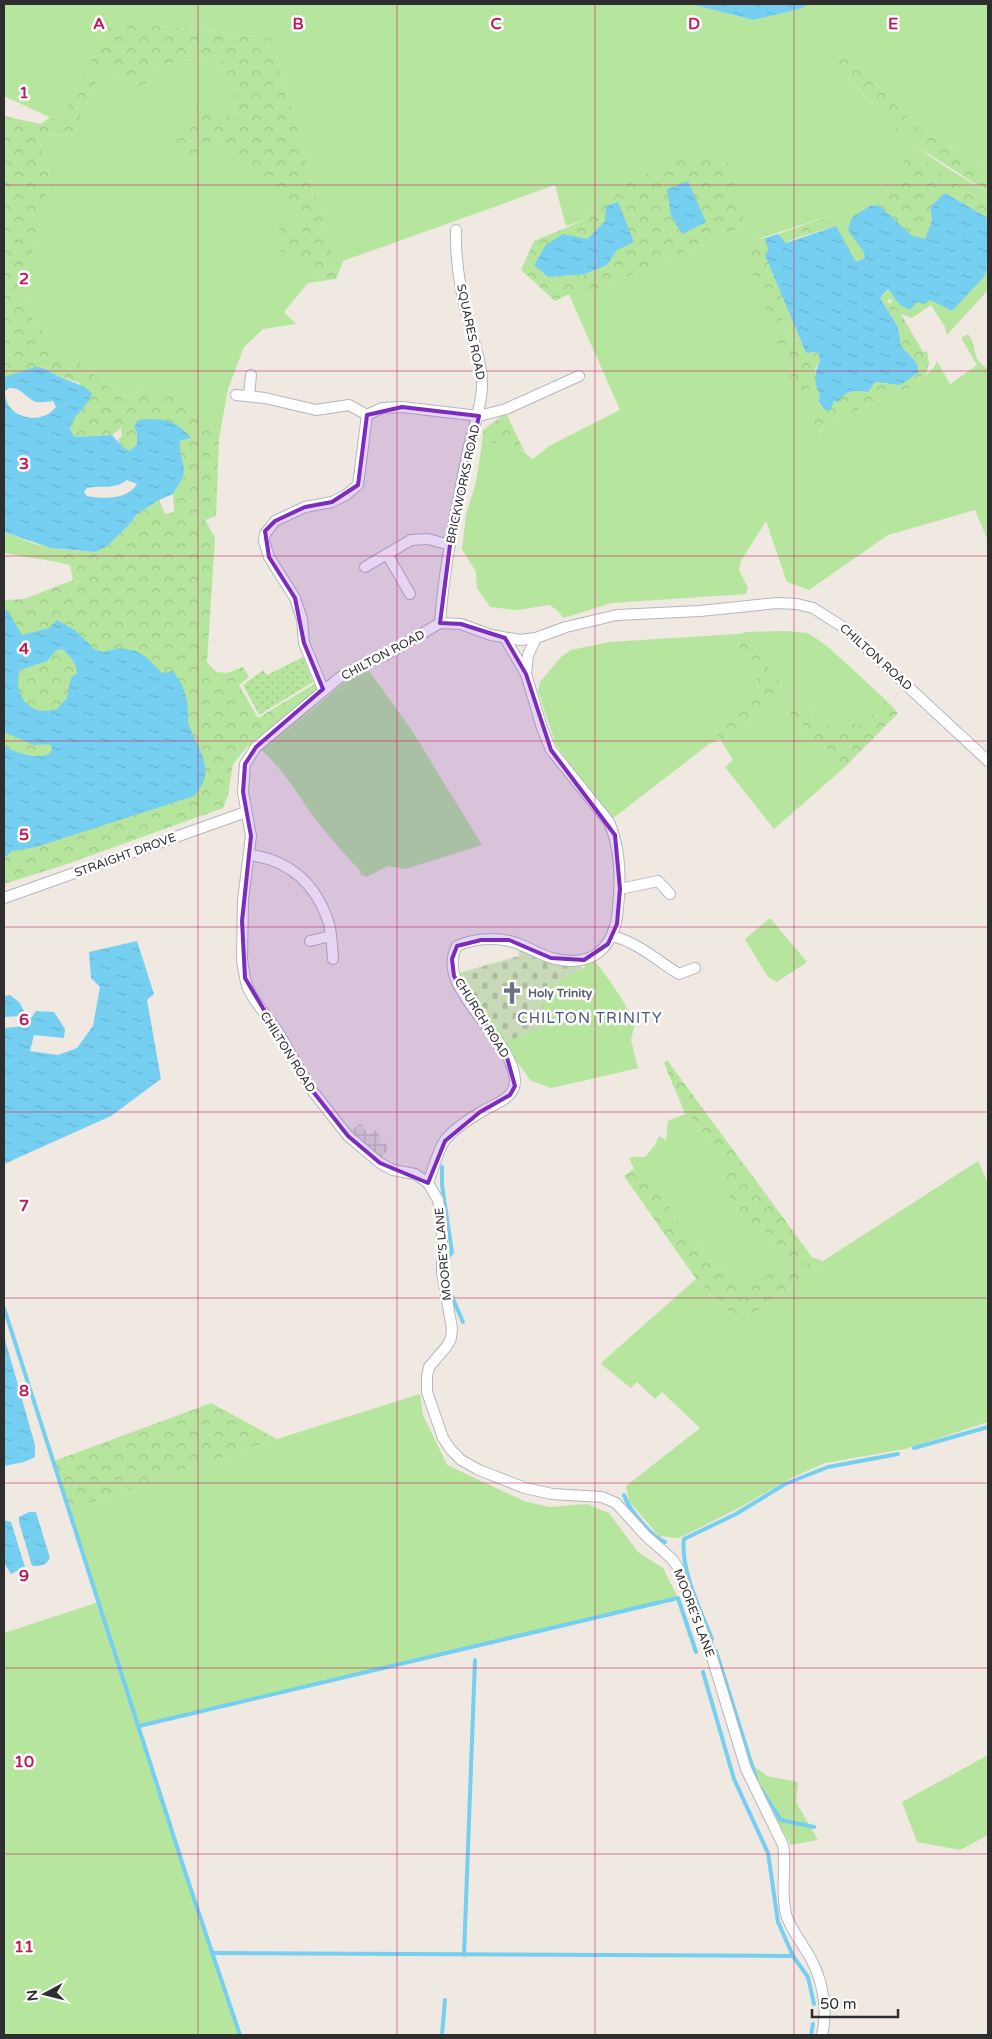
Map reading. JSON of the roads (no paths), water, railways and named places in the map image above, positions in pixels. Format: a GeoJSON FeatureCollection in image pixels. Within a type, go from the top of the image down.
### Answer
{"type":"FeatureCollection","features":[{"type":"Feature","properties":{"kind":"street","name":"SQUARES ROAD"},"geometry":{"type":"LineString","coordinates":[[456,230],[456,252],[462,293],[480,369],[482,386],[479,416]]}},
{"type":"Feature","properties":{"kind":"street"},"geometry":{"type":"LineString","coordinates":[[249,396],[251,375]]}},
{"type":"Feature","properties":{"kind":"street"},"geometry":{"type":"LineString","coordinates":[[479,416],[506,409],[579,376]]}},
{"type":"Feature","properties":{"kind":"street"},"geometry":{"type":"LineString","coordinates":[[236,395],[316,410],[349,406],[367,415],[358,485],[346,495],[332,502],[304,507],[275,521],[265,534],[264,541],[269,557],[295,598],[302,620],[304,642],[324,689]]}},
{"type":"Feature","properties":{"kind":"street","name":"BRICKWORKS ROAD"},"geometry":{"type":"LineString","coordinates":[[367,415],[382,408],[402,407],[479,416],[469,447],[450,544],[442,588],[440,623]]}},
{"type":"Feature","properties":{"kind":"street"},"geometry":{"type":"LineString","coordinates":[[364,567],[411,540],[428,539],[450,544]]}},
{"type":"Feature","properties":{"kind":"street"},"geometry":{"type":"LineString","coordinates":[[387,554],[410,594]]}},
{"type":"Feature","properties":{"kind":"street","name":"CHILTON ROAD"},"geometry":{"type":"LineString","coordinates":[[428,1183],[415,1174],[393,1170],[380,1164],[348,1136],[311,1089],[278,1032],[254,999],[245,978],[242,960],[243,900],[250,855],[250,836],[243,779],[245,764],[250,754],[324,689],[361,665],[384,656],[440,623],[462,624],[505,638],[520,640],[536,638],[566,627],[617,615],[700,611],[777,603],[797,604],[813,608],[846,629],[988,760]]}},
{"type":"Feature","properties":{"kind":"street","name":"CHURCH ROAD"},"geometry":{"type":"LineString","coordinates":[[428,1183],[445,1141],[480,1112],[510,1095],[515,1086],[515,1078],[506,1054],[454,976],[452,959],[457,946],[465,942],[480,940],[509,940],[551,958],[578,961],[596,955],[608,944],[617,924],[620,889],[615,835],[609,822],[552,750],[542,728],[526,674],[505,638]]}},
{"type":"Feature","properties":{"kind":"street","name":"CHURCH ROAD"},"geometry":{"type":"LineString","coordinates":[[526,674],[528,655],[536,638]]}},
{"type":"Feature","properties":{"kind":"street","name":"STRAIGHT DROVE"},"geometry":{"type":"LineString","coordinates":[[4,898],[246,812]]}},
{"type":"Feature","properties":{"kind":"street"},"geometry":{"type":"LineString","coordinates":[[250,855],[274,860],[298,874],[310,886],[329,924],[333,959]]}},
{"type":"Feature","properties":{"kind":"street"},"geometry":{"type":"LineString","coordinates":[[620,889],[658,881],[670,894]]}},
{"type":"Feature","properties":{"kind":"street"},"geometry":{"type":"LineString","coordinates":[[310,941],[331,936]]}},
{"type":"Feature","properties":{"kind":"street"},"geometry":{"type":"LineString","coordinates":[[612,936],[623,939],[679,974],[695,968]]}},
{"type":"Feature","properties":{"kind":"street","name":"MOORE'S LANE"},"geometry":{"type":"LineString","coordinates":[[428,1183],[435,1193],[440,1208],[443,1241],[442,1273],[452,1328],[447,1346],[429,1367],[427,1376],[428,1400],[443,1438],[462,1460],[479,1470],[516,1485],[552,1494],[602,1497],[616,1503],[677,1566],[711,1654],[746,1769],[783,1845],[785,1856],[784,1901],[786,1914],[818,1974],[825,2012],[822,2035]]}},
{"type":"Feature","properties":{"kind":"water"},"geometry":{"type":"Polygon","coordinates":[[[691,4],[810,4],[800,9],[753,20],[691,4]]]}},
{"type":"Feature","properties":{"kind":"water"},"geometry":{"type":"Polygon","coordinates":[[[688,181],[706,222],[682,234],[671,216],[667,189],[688,181]]]}},
{"type":"Feature","properties":{"kind":"water"},"geometry":{"type":"Polygon","coordinates":[[[945,193],[988,218],[988,267],[984,277],[952,311],[930,300],[925,304],[917,302],[910,310],[900,305],[888,289],[880,298],[898,327],[901,346],[916,362],[919,372],[900,385],[875,382],[868,392],[855,391],[847,393],[838,402],[834,401],[830,411],[824,409],[818,401],[820,394],[816,387],[816,373],[820,361],[818,352],[806,353],[765,255],[768,250],[765,238],[778,234],[786,243],[836,226],[856,262],[865,258],[863,251],[848,230],[852,217],[870,206],[879,205],[911,235],[925,239],[932,220],[930,207],[945,193]]]}},
{"type":"Feature","properties":{"kind":"water"},"geometry":{"type":"Polygon","coordinates":[[[618,202],[634,242],[617,250],[607,265],[585,274],[548,277],[534,265],[546,245],[563,234],[587,239],[605,221],[606,206],[618,202]]]}},
{"type":"Feature","properties":{"kind":"water"},"geometry":{"type":"Polygon","coordinates":[[[39,367],[92,393],[72,424],[70,430],[75,437],[112,435],[123,447],[130,451],[137,444],[137,433],[134,427],[138,420],[155,419],[174,423],[191,438],[180,441],[184,472],[173,494],[159,500],[137,514],[128,526],[106,547],[95,552],[51,548],[4,532],[4,377],[39,367]],[[9,388],[5,391],[6,400],[10,408],[24,417],[42,417],[56,407],[53,401],[37,402],[17,389],[9,388]],[[127,480],[112,486],[87,488],[84,492],[87,496],[94,497],[108,498],[121,496],[133,489],[137,484],[127,480]]]}},
{"type":"Feature","properties":{"kind":"water"},"geometry":{"type":"Polygon","coordinates":[[[4,610],[7,610],[22,635],[49,628],[57,620],[76,631],[94,649],[103,652],[120,648],[136,651],[146,657],[162,673],[173,671],[185,694],[188,723],[204,760],[205,778],[194,796],[36,847],[12,851],[4,858],[4,746],[22,754],[33,756],[51,753],[52,747],[49,744],[34,745],[4,732],[4,610]],[[63,649],[57,650],[47,661],[20,670],[18,682],[20,693],[26,703],[37,710],[57,709],[67,698],[71,677],[77,674],[77,670],[71,657],[63,649]]]}},
{"type":"Feature","properties":{"kind":"water"},"geometry":{"type":"Polygon","coordinates":[[[137,941],[154,994],[147,1000],[161,1079],[111,1116],[4,1164],[4,1028],[25,1026],[36,1011],[54,1012],[65,1029],[64,1038],[34,1035],[30,1051],[58,1055],[77,1048],[93,1026],[100,987],[91,978],[89,952],[137,941]]]}},
{"type":"Feature","properties":{"kind":"water"},"geometry":{"type":"Polygon","coordinates":[[[10,995],[19,1002],[24,1011],[21,1016],[4,1017],[4,996],[10,995]]]}},
{"type":"Feature","properties":{"kind":"water"},"geometry":{"type":"Polygon","coordinates":[[[4,1336],[35,1445],[35,1457],[24,1462],[4,1466],[4,1336]]]}},
{"type":"Feature","properties":{"kind":"water"},"geometry":{"type":"Polygon","coordinates":[[[29,1512],[36,1512],[50,1558],[40,1566],[32,1566],[19,1522],[19,1517],[29,1512]]]}},
{"type":"Feature","properties":{"kind":"water"},"geometry":{"type":"Polygon","coordinates":[[[4,1520],[11,1522],[25,1567],[11,1574],[4,1563],[4,1520]]]}},
{"type":"Feature","properties":{"kind":"waterway"},"geometry":{"type":"LineString","coordinates":[[442,1167],[442,1185],[452,1252],[447,1259],[447,1268]]}},
{"type":"Feature","properties":{"kind":"waterway"},"geometry":{"type":"LineString","coordinates":[[450,1292],[463,1322]]}},
{"type":"Feature","properties":{"kind":"waterway"},"geometry":{"type":"LineString","coordinates":[[4,1308],[186,1875],[240,2035]]}},
{"type":"Feature","properties":{"kind":"waterway"},"geometry":{"type":"LineString","coordinates":[[914,1448],[988,1427]]}},
{"type":"Feature","properties":{"kind":"waterway"},"geometry":{"type":"LineString","coordinates":[[712,1639],[688,1576],[685,1563],[684,1539],[736,1514],[785,1484],[828,1467],[898,1454]]}},
{"type":"Feature","properties":{"kind":"waterway"},"geometry":{"type":"LineString","coordinates":[[624,1495],[641,1522],[653,1534],[665,1542]]}},
{"type":"Feature","properties":{"kind":"waterway"},"geometry":{"type":"LineString","coordinates":[[139,1726],[678,1598],[696,1652]]}},
{"type":"Feature","properties":{"kind":"waterway"},"geometry":{"type":"LineString","coordinates":[[716,1651],[756,1778]]}},
{"type":"Feature","properties":{"kind":"waterway"},"geometry":{"type":"LineString","coordinates":[[464,1955],[475,1660]]}},
{"type":"Feature","properties":{"kind":"waterway"},"geometry":{"type":"LineString","coordinates":[[703,1672],[734,1779],[768,1853],[778,1922],[793,1956],[808,1977],[814,2004]]}},
{"type":"Feature","properties":{"kind":"waterway"},"geometry":{"type":"LineString","coordinates":[[761,1789],[781,1820],[814,1827]]}},
{"type":"Feature","properties":{"kind":"waterway"},"geometry":{"type":"LineString","coordinates":[[213,1953],[793,1956]]}},
{"type":"Feature","properties":{"kind":"waterway"},"geometry":{"type":"LineString","coordinates":[[442,2035],[445,2000]]}},
{"type":"Feature","properties":{"kind":"waterway"},"geometry":{"type":"LineString","coordinates":[[811,2035],[813,2024]]}},
{"type":"Feature","properties":{"kind":"place","name":"Holy Trinity"},"geometry":{"type":"Point","coordinates":[512,993]}},
{"type":"Feature","properties":{"kind":"district","name":"CHILTON TRINITY"},"geometry":{"type":"Point","coordinates":[590,1018]}}]}
